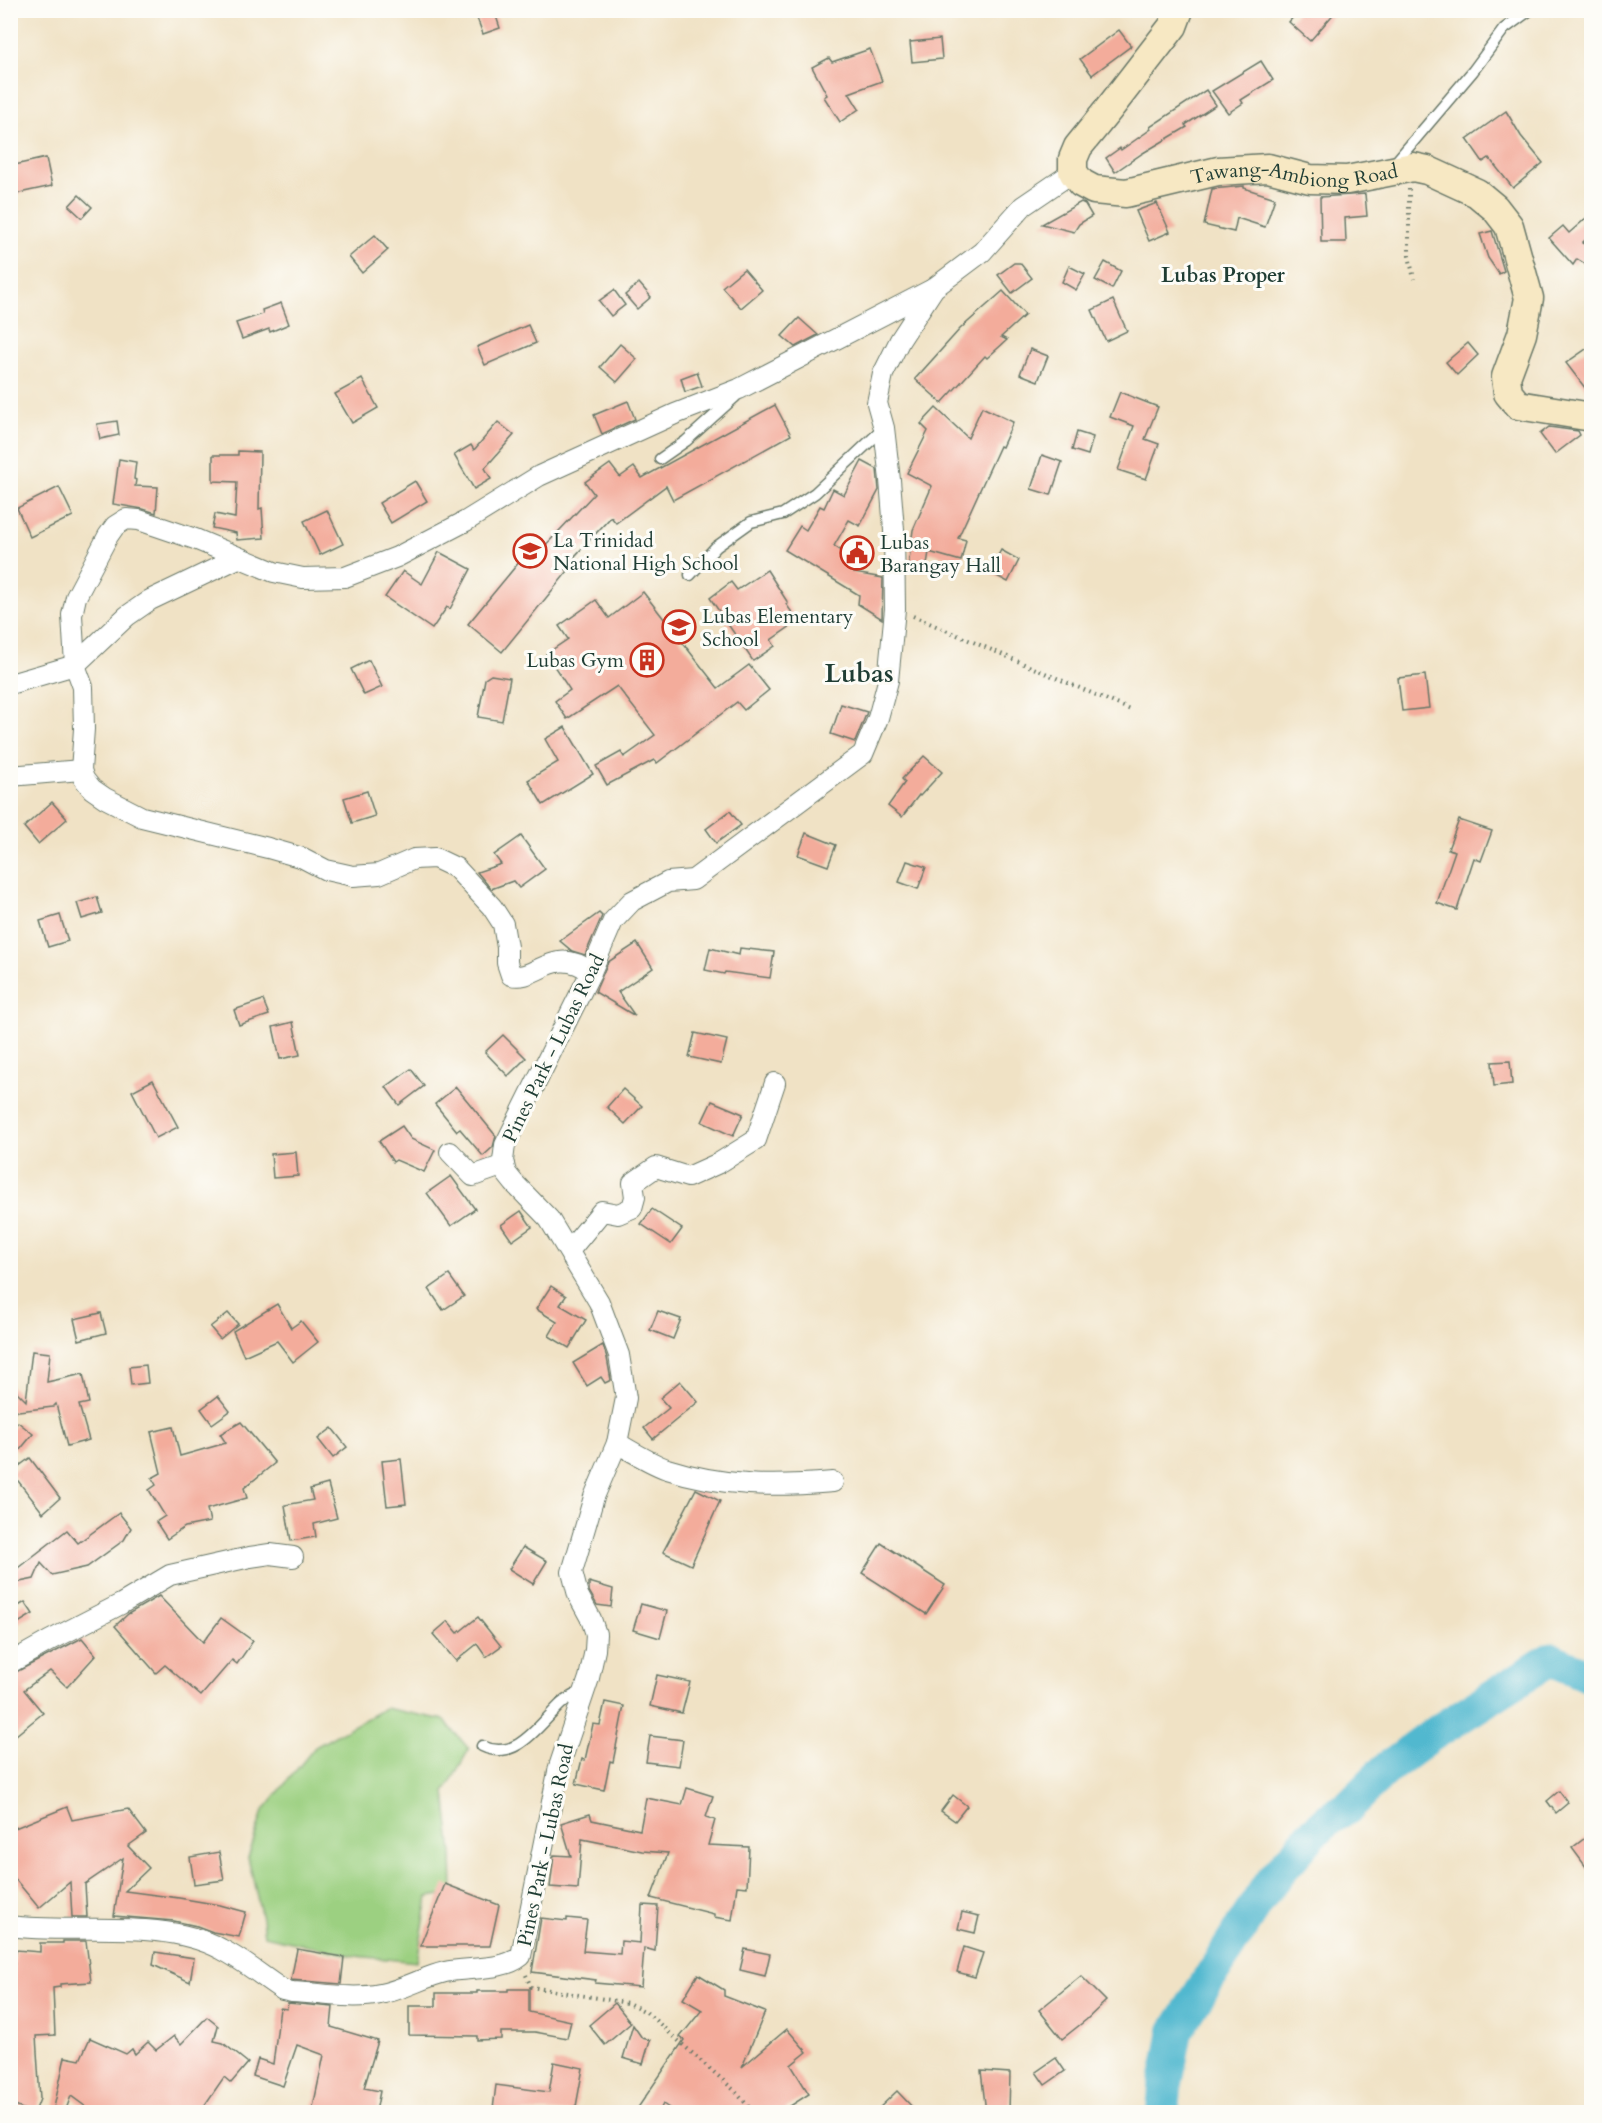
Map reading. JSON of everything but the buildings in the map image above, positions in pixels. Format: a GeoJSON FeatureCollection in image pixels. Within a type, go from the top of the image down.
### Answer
{"type":"FeatureCollection","features":[{"type":"Feature","properties":{"kind":"main road"},"geometry":{"type":"LineString","coordinates":[[1073,172],[1073,159],[1078,147],[1166,35],[1179,10]]}},
{"type":"Feature","properties":{"kind":"main road","name":"Tawang-Ambiong Road"},"geometry":{"type":"LineString","coordinates":[[1073,172],[1081,183],[1094,190],[1126,193],[1218,171],[1268,168],[1310,179],[1347,180],[1399,170],[1427,170],[1477,193],[1509,226],[1529,298],[1522,334],[1506,378],[1508,393],[1518,405],[1592,417]]}},
{"type":"Feature","properties":{"kind":"street","name":"Pines Park - Lubas Road"},"geometry":{"type":"LineString","coordinates":[[10,1926],[40,1929],[120,1929],[188,1937],[221,1949],[283,1990],[292,1992],[378,1995],[443,1972],[479,1969],[519,1958],[522,1953],[559,1767],[586,1689],[595,1650],[596,1634],[578,1595],[572,1572],[594,1497],[617,1443],[626,1398],[619,1355],[599,1302],[549,1219],[506,1173],[503,1161],[505,1145],[591,972],[612,921],[632,901],[668,882],[693,880],[862,754],[878,718],[888,681],[896,609],[894,530],[884,428],[877,403],[883,374],[900,340],[934,288],[982,252],[1023,206],[1073,172]]}},
{"type":"Feature","properties":{"kind":"street"},"geometry":{"type":"LineString","coordinates":[[591,972],[571,962],[557,962],[521,975],[511,975],[507,963],[503,924],[492,907],[456,867],[435,858],[414,859],[379,874],[353,876],[326,870],[291,855],[142,817],[92,789],[84,779],[81,770],[84,729],[83,687],[75,665],[72,615],[76,597],[108,536],[115,526],[126,519],[139,520],[195,539],[274,572],[303,578],[345,577],[397,557],[466,521],[539,476],[675,414],[739,389],[934,288]]}},
{"type":"Feature","properties":{"kind":"street"},"geometry":{"type":"LineString","coordinates":[[10,684],[75,665],[127,616],[150,600],[238,558]]}},
{"type":"Feature","properties":{"kind":"street"},"geometry":{"type":"LineString","coordinates":[[10,776],[81,770]]}},
{"type":"Feature","properties":{"kind":"street"},"geometry":{"type":"LineString","coordinates":[[569,1251],[602,1211],[618,1214],[632,1208],[635,1197],[633,1183],[656,1167],[688,1177],[719,1163],[756,1140],[775,1083]]}},
{"type":"Feature","properties":{"kind":"street"},"geometry":{"type":"LineString","coordinates":[[450,1152],[473,1176],[504,1166]]}},
{"type":"Feature","properties":{"kind":"street"},"geometry":{"type":"LineString","coordinates":[[617,1443],[665,1468],[731,1484],[789,1486],[833,1482]]}},
{"type":"Feature","properties":{"kind":"street"},"geometry":{"type":"LineString","coordinates":[[10,1663],[170,1575],[270,1554],[293,1557]]}},
{"type":"Feature","properties":{"kind":"lane"},"geometry":{"type":"LineString","coordinates":[[1399,170],[1410,147],[1466,80],[1504,29],[1530,10]]}},
{"type":"Feature","properties":{"kind":"lane"},"geometry":{"type":"LineString","coordinates":[[660,459],[686,441],[735,397],[739,389]]}},
{"type":"Feature","properties":{"kind":"lane"},"geometry":{"type":"LineString","coordinates":[[690,575],[716,547],[752,522],[783,514],[815,493],[884,428]]}},
{"type":"Feature","properties":{"kind":"lane"},"geometry":{"type":"LineString","coordinates":[[482,1746],[493,1751],[511,1748],[536,1731],[564,1701],[586,1689]]}},
{"type":"Feature","properties":{"kind":"path"},"geometry":{"type":"LineString","coordinates":[[1399,170],[1409,190],[1409,256],[1414,279]]}},
{"type":"Feature","properties":{"kind":"path"},"geometry":{"type":"LineString","coordinates":[[896,609],[1133,711]]}},
{"type":"Feature","properties":{"kind":"path"},"geometry":{"type":"LineString","coordinates":[[519,1958],[531,1987],[628,2003],[646,2012],[735,2091],[753,2112]]}},
{"type":"Feature","properties":{"kind":"green space"},"geometry":{"type":"Polygon","coordinates":[[[385,1708],[444,1720],[469,1749],[445,1792],[452,1854],[453,1893],[428,1897],[417,1962],[355,1956],[264,1936],[248,1858],[263,1811],[315,1747],[385,1708]]]}},
{"type":"Feature","properties":{"kind":"waterway"},"geometry":{"type":"LineString","coordinates":[[1163,2112],[1165,2088],[1176,2031],[1269,1884],[1312,1834],[1349,1806],[1386,1769],[1430,1736],[1551,1659],[1592,1677]]}},
{"type":"Feature","properties":{"kind":"place","name":"La Trinidad National High School"},"geometry":{"type":"Point","coordinates":[530,551]}},
{"type":"Feature","properties":{"kind":"place","name":"Lubas Barangay Hall"},"geometry":{"type":"Point","coordinates":[857,553]}},
{"type":"Feature","properties":{"kind":"place","name":"Lubas Elementary School"},"geometry":{"type":"Point","coordinates":[679,627]}},
{"type":"Feature","properties":{"kind":"place","name":"Lubas Gym"},"geometry":{"type":"Point","coordinates":[647,660]}},
{"type":"Feature","properties":{"kind":"district","name":"Lubas Proper"},"geometry":{"type":"Point","coordinates":[1223,275]}},
{"type":"Feature","properties":{"kind":"district","name":"Lubas"},"geometry":{"type":"Point","coordinates":[859,673]}}]}
